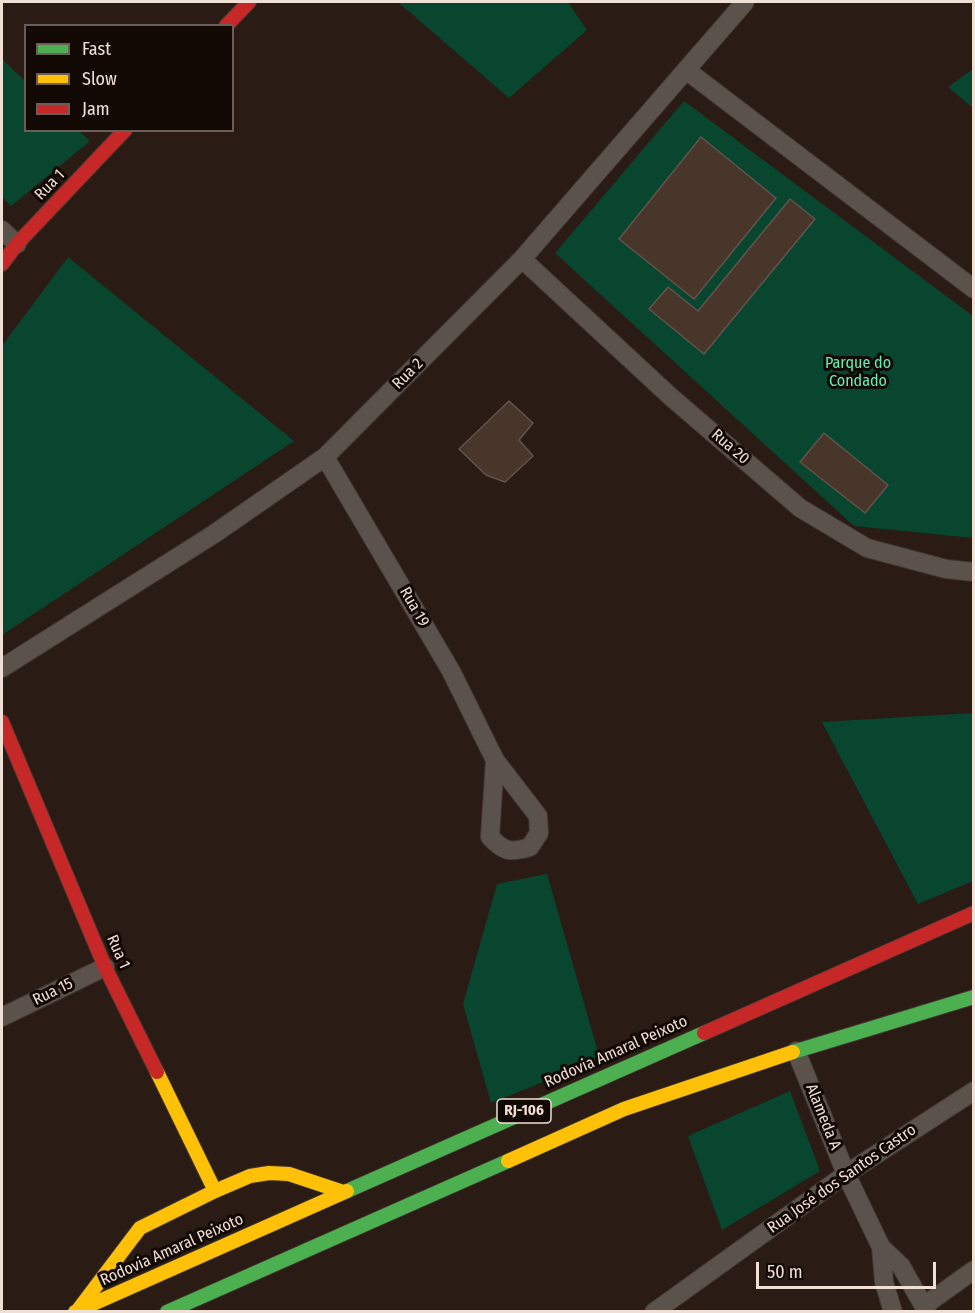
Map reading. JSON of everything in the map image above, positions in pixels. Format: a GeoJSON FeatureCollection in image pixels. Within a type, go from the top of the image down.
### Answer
{"type":"FeatureCollection","features":[{"type":"Feature","properties":{"kind":"main road"},"geometry":{"type":"LineString","coordinates":[[228,24],[249,2]]}},
{"type":"Feature","properties":{"kind":"main road","name":"Rua 1"},"geometry":{"type":"LineString","coordinates":[[2,264],[17,243],[123,132]]}},
{"type":"Feature","properties":{"kind":"main road","name":"Rua 1"},"geometry":{"type":"LineString","coordinates":[[2,722],[10,759],[105,968],[215,1191]]}},
{"type":"Feature","properties":{"kind":"main road","name":"Rodovia Amaral Peixoto"},"geometry":{"type":"LineString","coordinates":[[76,1311],[974,913]]}},
{"type":"Feature","properties":{"kind":"main road","name":"RJ-106"},"geometry":{"type":"LineString","coordinates":[[167,1311],[624,1109],[796,1051],[974,997]]}},
{"type":"Feature","properties":{"kind":"main road"},"geometry":{"type":"LineString","coordinates":[[76,1311],[140,1228],[215,1191],[250,1176],[269,1173],[295,1175],[343,1192]]}},
{"type":"Feature","properties":{"kind":"street","name":"Rua 2"},"geometry":{"type":"LineString","coordinates":[[2,668],[214,534],[325,458],[522,259],[745,2]]}},
{"type":"Feature","properties":{"kind":"street"},"geometry":{"type":"LineString","coordinates":[[686,70],[974,289]]}},
{"type":"Feature","properties":{"kind":"street"},"geometry":{"type":"LineString","coordinates":[[2,230],[17,243]]}},
{"type":"Feature","properties":{"kind":"street","name":"Rua 20"},"geometry":{"type":"LineString","coordinates":[[522,259],[671,397],[800,508],[867,548],[946,569],[974,572]]}},
{"type":"Feature","properties":{"kind":"street","name":"Rua 19"},"geometry":{"type":"LineString","coordinates":[[325,458],[445,661],[495,760],[538,816],[539,833],[530,847],[512,852],[501,849],[490,837],[495,760]]}},
{"type":"Feature","properties":{"kind":"street","name":"Rua 15"},"geometry":{"type":"LineString","coordinates":[[2,1017],[105,968]]}},
{"type":"Feature","properties":{"kind":"street","name":"Alameda A"},"geometry":{"type":"LineString","coordinates":[[796,1051],[846,1174],[881,1247],[884,1282],[893,1311]]}},
{"type":"Feature","properties":{"kind":"street","name":"Rua José dos Santos Castro"},"geometry":{"type":"LineString","coordinates":[[654,1311],[846,1174],[974,1091]]}},
{"type":"Feature","properties":{"kind":"street","name":"Alameda A"},"geometry":{"type":"LineString","coordinates":[[881,1247],[901,1266],[926,1308]]}},
{"type":"Feature","properties":{"kind":"street"},"geometry":{"type":"LineString","coordinates":[[926,1308],[974,1270]]}},
{"type":"Feature","properties":{"kind":"green space"},"geometry":{"type":"Polygon","coordinates":[[[398,2],[568,2],[587,30],[509,98],[398,2]]]}},
{"type":"Feature","properties":{"kind":"green space"},"geometry":{"type":"Polygon","coordinates":[[[2,59],[24,80],[24,132],[80,132],[90,141],[11,206],[2,197],[2,59]]]}},
{"type":"Feature","properties":{"kind":"green space"},"geometry":{"type":"Polygon","coordinates":[[[973,69],[973,108],[948,87],[973,69]]]}},
{"type":"Feature","properties":{"kind":"green space","name":"Parque do Condado"},"geometry":{"type":"Polygon","coordinates":[[[684,101],[973,316],[973,538],[854,526],[555,253],[684,101]]]}},
{"type":"Feature","properties":{"kind":"green space"},"geometry":{"type":"Polygon","coordinates":[[[68,257],[294,441],[2,635],[2,346],[68,257]]]}},
{"type":"Feature","properties":{"kind":"green space"},"geometry":{"type":"Polygon","coordinates":[[[973,713],[973,881],[918,904],[822,722],[973,713]]]}},
{"type":"Feature","properties":{"kind":"green space"},"geometry":{"type":"Polygon","coordinates":[[[547,874],[600,1059],[491,1103],[463,1004],[497,884],[547,874]]]}},
{"type":"Feature","properties":{"kind":"green space"},"geometry":{"type":"Polygon","coordinates":[[[790,1091],[820,1171],[722,1230],[688,1136],[790,1091]]]}},
{"type":"Feature","properties":{"kind":"building"},"geometry":{"type":"Polygon","coordinates":[[[701,137],[776,198],[694,299],[619,239],[701,137]]]}},
{"type":"Feature","properties":{"kind":"building"},"geometry":{"type":"Polygon","coordinates":[[[790,199],[815,219],[704,354],[649,309],[668,287],[698,311],[790,199]]]}},
{"type":"Feature","properties":{"kind":"building"},"geometry":{"type":"Polygon","coordinates":[[[509,401],[533,423],[519,440],[533,456],[505,482],[486,475],[459,449],[509,401]]]}},
{"type":"Feature","properties":{"kind":"building"},"geometry":{"type":"Polygon","coordinates":[[[824,433],[888,485],[865,513],[800,462],[824,433]]]}},
{"type":"Feature","properties":{"kind":"traffic: fast"},"geometry":{"type":"LineString","coordinates":[[793,1052],[974,997]]}},
{"type":"Feature","properties":{"kind":"traffic: fast"},"geometry":{"type":"LineString","coordinates":[[347,1191],[704,1033]]}},
{"type":"Feature","properties":{"kind":"traffic: fast"},"geometry":{"type":"LineString","coordinates":[[167,1312],[508,1161]]}},
{"type":"Feature","properties":{"kind":"traffic: slow"},"geometry":{"type":"LineString","coordinates":[[508,1161],[624,1109],[793,1052]]}},
{"type":"Feature","properties":{"kind":"traffic: slow"},"geometry":{"type":"LineString","coordinates":[[157,1072],[215,1191]]}},
{"type":"Feature","properties":{"kind":"traffic: slow"},"geometry":{"type":"LineString","coordinates":[[78,1310],[140,1228],[215,1191],[250,1176],[269,1173],[289,1174],[343,1192]]}},
{"type":"Feature","properties":{"kind":"traffic: slow"},"geometry":{"type":"LineString","coordinates":[[75,1312],[347,1191]]}},
{"type":"Feature","properties":{"kind":"traffic: jam"},"geometry":{"type":"LineString","coordinates":[[228,24],[249,2]]}},
{"type":"Feature","properties":{"kind":"traffic: jam"},"geometry":{"type":"LineString","coordinates":[[2,264],[17,244],[123,132]]}},
{"type":"Feature","properties":{"kind":"traffic: jam"},"geometry":{"type":"LineString","coordinates":[[2,722],[105,967],[157,1072]]}},
{"type":"Feature","properties":{"kind":"traffic: jam"},"geometry":{"type":"LineString","coordinates":[[704,1033],[974,913]]}}]}
